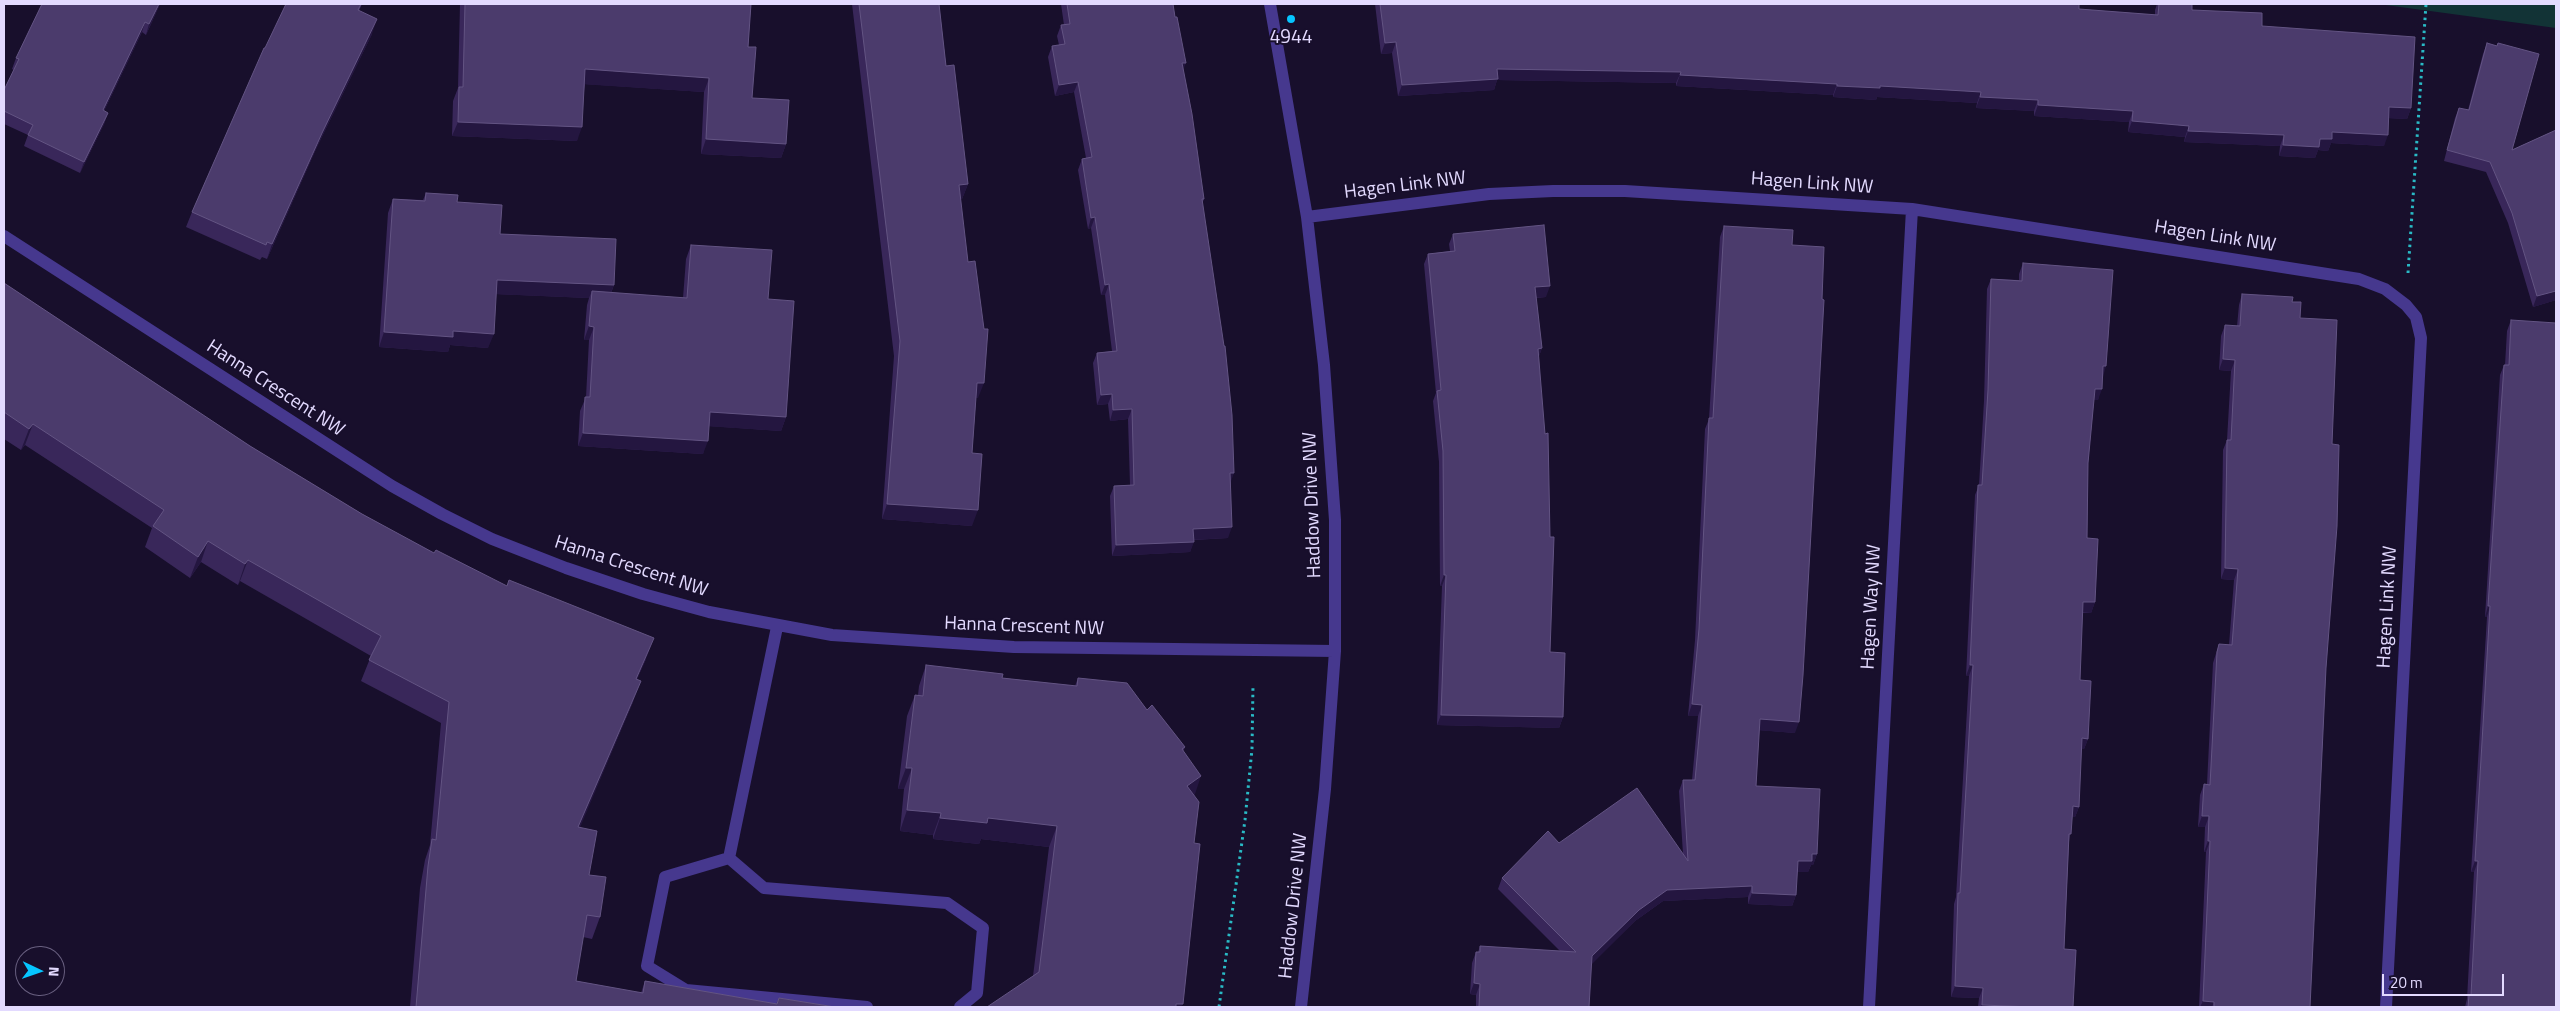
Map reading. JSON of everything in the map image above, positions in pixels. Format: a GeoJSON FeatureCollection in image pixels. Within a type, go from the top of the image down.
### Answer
{"type":"FeatureCollection","features":[{"type":"Feature","properties":{"kind":"street","name":"Haddow Drive NW"},"geometry":{"type":"LineString","coordinates":[[1270,4],[1307,217],[1324,365],[1335,520],[1334,651],[1325,789],[1301,1007]]}},
{"type":"Feature","properties":{"kind":"street","name":"Hagen Link NW"},"geometry":{"type":"LineString","coordinates":[[1307,217],[1489,194],[1553,191],[1625,191],[1912,209],[2359,279],[2385,289],[2406,305],[2416,317],[2421,338],[2386,1007]]}},
{"type":"Feature","properties":{"kind":"street","name":"Hagen Way NW"},"geometry":{"type":"LineString","coordinates":[[1869,1007],[1912,209]]}},
{"type":"Feature","properties":{"kind":"street","name":"Hanna Crescent NW"},"geometry":{"type":"LineString","coordinates":[[4,236],[392,486],[492,539],[575,571],[709,612],[777,627],[832,635],[1014,647],[1334,651]]}},
{"type":"Feature","properties":{"kind":"street"},"geometry":{"type":"LineString","coordinates":[[729,858],[777,627]]}},
{"type":"Feature","properties":{"kind":"street"},"geometry":{"type":"LineString","coordinates":[[729,858],[665,877],[646,966],[686,990],[867,1007]]}},
{"type":"Feature","properties":{"kind":"street"},"geometry":{"type":"LineString","coordinates":[[729,858],[764,888],[947,903],[983,928],[977,994],[960,1007]]}},
{"type":"Feature","properties":{"kind":"path"},"geometry":{"type":"LineString","coordinates":[[2406,305],[2426,4]]}},
{"type":"Feature","properties":{"kind":"path"},"geometry":{"type":"LineString","coordinates":[[1219,1007],[1245,820],[1252,748],[1253,685]]}},
{"type":"Feature","properties":{"kind":"green space"},"geometry":{"type":"Polygon","coordinates":[[[2378,4],[2556,4],[2556,28],[2378,4]]]}},
{"type":"Feature","properties":{"kind":"building"},"geometry":{"type":"Polygon","coordinates":[[[42,4],[159,4],[149,24],[145,22],[103,110],[108,113],[84,162],[28,135],[33,125],[4,111],[4,90],[19,59],[16,58],[42,4]]]}},
{"type":"Feature","properties":{"kind":"building"},"geometry":{"type":"Polygon","coordinates":[[[286,4],[361,4],[358,10],[377,19],[322,133],[272,244],[267,242],[266,245],[192,212],[264,48],[286,4]]]}},
{"type":"Feature","properties":{"kind":"building"},"geometry":{"type":"Polygon","coordinates":[[[465,4],[751,4],[748,47],[756,47],[752,98],[789,100],[786,144],[706,139],[709,78],[585,69],[582,127],[458,122],[459,87],[463,87],[465,4]]]}},
{"type":"Feature","properties":{"kind":"building"},"geometry":{"type":"Polygon","coordinates":[[[859,4],[939,4],[946,66],[954,65],[968,184],[959,185],[968,262],[975,261],[984,329],[988,329],[984,383],[977,383],[972,453],[982,454],[978,510],[887,504],[900,341],[859,4]]]}},
{"type":"Feature","properties":{"kind":"building"},"geometry":{"type":"Polygon","coordinates":[[[1067,4],[1173,4],[1175,17],[1177,17],[1186,63],[1182,63],[1192,114],[1204,199],[1202,199],[1225,346],[1232,415],[1234,473],[1230,473],[1232,527],[1193,529],[1194,542],[1116,545],[1114,486],[1134,485],[1132,409],[1113,410],[1112,394],[1101,395],[1097,353],[1117,351],[1109,284],[1105,285],[1095,217],[1091,218],[1082,159],[1092,157],[1078,82],[1059,85],[1052,46],[1065,44],[1061,25],[1070,24],[1067,4]]]}},
{"type":"Feature","properties":{"kind":"building"},"geometry":{"type":"Polygon","coordinates":[[[1380,4],[2079,4],[2079,9],[2158,15],[2159,4],[2192,4],[2192,10],[2262,13],[2262,26],[2415,37],[2411,108],[2389,107],[2388,135],[2332,132],[2332,139],[2320,139],[2319,147],[2283,145],[2284,135],[2188,131],[2189,126],[2132,121],[2133,111],[2038,105],[2038,100],[1980,97],[1981,92],[1880,86],[1880,88],[1837,86],[1837,84],[1680,75],[1681,72],[1497,69],[1498,79],[1402,85],[1396,42],[1385,43],[1380,4]]]}},
{"type":"Feature","properties":{"kind":"building"},"geometry":{"type":"Polygon","coordinates":[[[2487,43],[2497,46],[2498,43],[2539,54],[2512,150],[2556,130],[2556,291],[2537,296],[2512,213],[2490,162],[2447,150],[2459,108],[2469,110],[2487,43]]]}},
{"type":"Feature","properties":{"kind":"building"},"geometry":{"type":"Polygon","coordinates":[[[426,193],[458,195],[457,202],[502,205],[500,234],[616,239],[614,285],[497,280],[494,334],[453,331],[453,337],[384,332],[393,199],[425,201],[426,193]]]}},
{"type":"Feature","properties":{"kind":"building"},"geometry":{"type":"Polygon","coordinates":[[[1544,225],[1550,286],[1535,287],[1542,348],[1538,349],[1545,434],[1548,433],[1550,537],[1554,537],[1550,652],[1565,653],[1563,717],[1441,715],[1446,575],[1444,575],[1443,451],[1437,391],[1441,390],[1428,254],[1455,251],[1453,234],[1544,225]]]}},
{"type":"Feature","properties":{"kind":"building"},"geometry":{"type":"Polygon","coordinates":[[[1724,226],[1793,230],[1792,245],[1824,247],[1822,299],[1824,300],[1799,722],[1760,719],[1756,786],[1820,789],[1817,854],[1812,854],[1812,861],[1798,861],[1796,895],[1752,893],[1752,886],[1667,890],[1639,910],[1592,956],[1589,1007],[1479,1007],[1480,984],[1474,983],[1476,952],[1480,952],[1480,946],[1576,952],[1502,878],[1548,831],[1559,843],[1637,788],[1688,861],[1683,780],[1695,780],[1702,705],[1692,704],[1699,629],[1709,418],[1713,418],[1724,226]]]}},
{"type":"Feature","properties":{"kind":"building"},"geometry":{"type":"Polygon","coordinates":[[[691,245],[772,250],[768,299],[794,301],[786,417],[710,412],[708,441],[583,433],[585,397],[590,397],[594,327],[589,326],[592,291],[687,298],[691,245]]]}},
{"type":"Feature","properties":{"kind":"building"},"geometry":{"type":"Polygon","coordinates":[[[2023,263],[2113,270],[2106,366],[2103,366],[2102,389],[2095,389],[2088,463],[2087,538],[2098,539],[2095,602],[2083,602],[2080,680],[2091,681],[2088,739],[2082,738],[2079,807],[2073,806],[2071,834],[2069,834],[2064,949],[2076,950],[2073,1007],[1982,1005],[1983,988],[1955,986],[1958,893],[1960,893],[1973,665],[1970,665],[1978,485],[1982,485],[1988,390],[1991,279],[2022,281],[2023,263]]]}},
{"type":"Feature","properties":{"kind":"building"},"geometry":{"type":"Polygon","coordinates":[[[4,283],[250,446],[362,514],[434,553],[436,550],[507,586],[509,580],[654,638],[636,679],[641,681],[578,827],[597,831],[589,875],[606,877],[600,917],[587,915],[576,981],[643,993],[645,981],[777,1004],[779,998],[835,1007],[416,1007],[428,866],[432,839],[436,840],[449,702],[369,660],[381,636],[248,560],[245,564],[208,541],[198,557],[153,526],[164,510],[33,424],[29,429],[4,412],[4,283]]]}},
{"type":"Feature","properties":{"kind":"building"},"geometry":{"type":"Polygon","coordinates":[[[2242,294],[2293,297],[2292,302],[2301,302],[2300,318],[2337,320],[2332,444],[2339,445],[2337,526],[2326,668],[2310,1007],[2214,1007],[2214,1002],[2203,1001],[2210,841],[2208,841],[2209,816],[2202,816],[2204,784],[2210,785],[2217,652],[2219,644],[2232,645],[2238,569],[2225,568],[2227,440],[2231,440],[2235,360],[2223,359],[2225,325],[2240,326],[2242,294]]]}},
{"type":"Feature","properties":{"kind":"building"},"geometry":{"type":"Polygon","coordinates":[[[2511,320],[2556,323],[2556,1007],[2468,1007],[2469,995],[2471,995],[2478,861],[2475,861],[2490,606],[2488,606],[2504,365],[2509,365],[2511,320]]]}},
{"type":"Feature","properties":{"kind":"building"},"geometry":{"type":"Polygon","coordinates":[[[926,665],[1003,674],[1002,678],[1077,686],[1078,678],[1127,683],[1147,710],[1152,705],[1185,747],[1182,749],[1201,776],[1187,786],[1199,802],[1194,843],[1200,844],[1183,1004],[1176,1004],[1176,1007],[987,1007],[1039,972],[1057,826],[988,818],[987,823],[940,818],[941,813],[907,810],[912,768],[906,768],[915,695],[923,696],[926,665]]]}},
{"type":"Feature","properties":{"kind":"place","name":"4944"},"geometry":{"type":"Point","coordinates":[1291,19]}}]}
